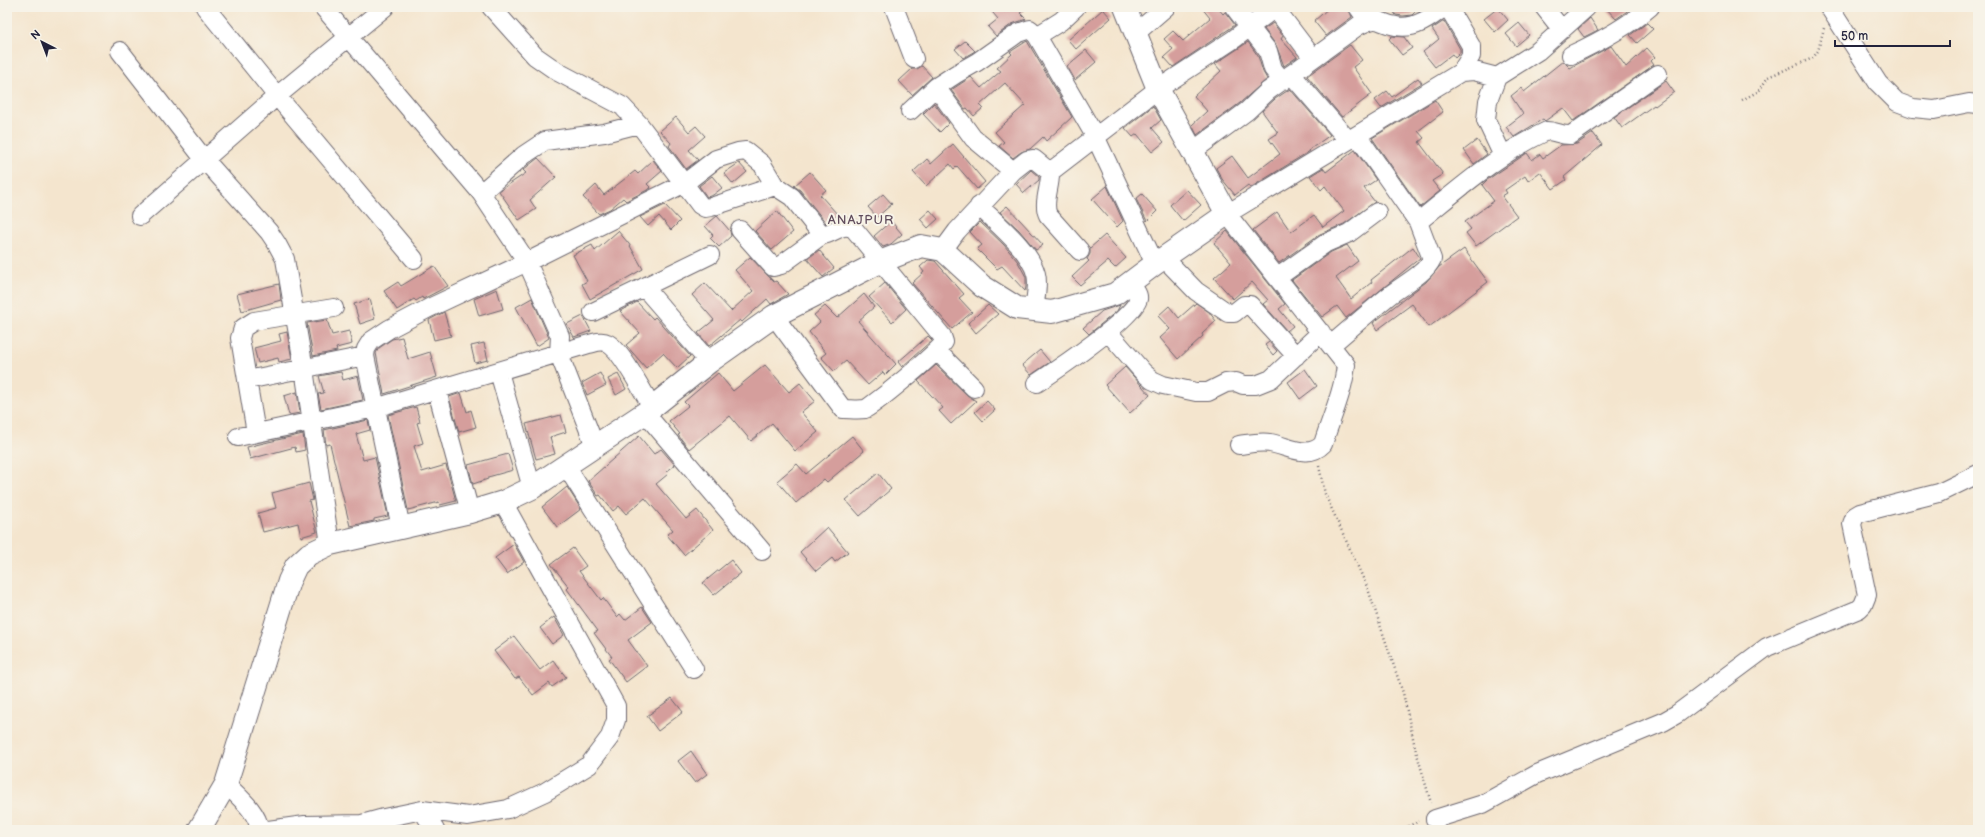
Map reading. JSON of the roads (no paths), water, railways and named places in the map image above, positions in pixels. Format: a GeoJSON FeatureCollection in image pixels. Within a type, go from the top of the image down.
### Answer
{"type":"FeatureCollection","features":[{"type":"Feature","properties":{"kind":"main road"},"geometry":{"type":"LineString","coordinates":[[199,830],[226,784],[289,581],[296,566],[309,554],[330,544],[470,512],[503,502],[532,488],[649,410],[709,362],[774,316],[880,262],[921,246],[943,250],[982,286],[1017,308],[1052,312],[1115,294],[1159,261],[1227,214],[1158,89],[1125,7]]}},
{"type":"Feature","properties":{"kind":"street"},"geometry":{"type":"LineString","coordinates":[[205,7],[277,96],[414,259]]}},
{"type":"Feature","properties":{"kind":"street"},"geometry":{"type":"LineString","coordinates":[[323,7],[481,193],[527,262],[560,336],[559,354],[595,446]]}},
{"type":"Feature","properties":{"kind":"street"},"geometry":{"type":"LineString","coordinates":[[140,216],[277,96],[385,7]]}},
{"type":"Feature","properties":{"kind":"street"},"geometry":{"type":"LineString","coordinates":[[491,7],[535,56],[558,72],[631,115],[685,183],[700,205],[705,208],[775,186]]}},
{"type":"Feature","properties":{"kind":"street"},"geometry":{"type":"LineString","coordinates":[[894,7],[914,59]]}},
{"type":"Feature","properties":{"kind":"street"},"geometry":{"type":"LineString","coordinates":[[1037,36],[1061,21],[1076,7]]}},
{"type":"Feature","properties":{"kind":"street"},"geometry":{"type":"LineString","coordinates":[[1136,33],[1166,7]]}},
{"type":"Feature","properties":{"kind":"street"},"geometry":{"type":"LineString","coordinates":[[1108,332],[1138,367],[1152,380],[1163,385],[1196,392],[1208,392],[1226,384],[1236,382],[1243,385],[1256,386],[1271,379],[1296,356],[1326,339],[1430,264],[1432,259],[1418,222],[1353,138],[1287,77],[1273,69],[1268,51],[1234,7]]}},
{"type":"Feature","properties":{"kind":"street"},"geometry":{"type":"LineString","coordinates":[[1050,172],[1158,89],[1276,7],[1312,58]]}},
{"type":"Feature","properties":{"kind":"street"},"geometry":{"type":"LineString","coordinates":[[1193,151],[1247,111],[1312,58],[1358,26],[1363,14],[1394,26],[1408,27],[1428,20],[1444,7]]}},
{"type":"Feature","properties":{"kind":"street"},"geometry":{"type":"LineString","coordinates":[[1239,445],[1269,443],[1304,452],[1319,448],[1323,444],[1335,412],[1344,382],[1346,365],[1227,214],[1461,72],[1471,56],[1471,46],[1448,7]]}},
{"type":"Feature","properties":{"kind":"street"},"geometry":{"type":"LineString","coordinates":[[1544,7],[1562,30]]}},
{"type":"Feature","properties":{"kind":"street"},"geometry":{"type":"LineString","coordinates":[[1503,156],[1486,120],[1488,101],[1497,77],[1538,51],[1588,7]]}},
{"type":"Feature","properties":{"kind":"street"},"geometry":{"type":"LineString","coordinates":[[1571,54],[1611,34],[1650,7]]}},
{"type":"Feature","properties":{"kind":"street"},"geometry":{"type":"LineString","coordinates":[[1829,7],[1878,83],[1897,102],[1912,108],[1934,110],[1969,103],[1978,104]]}},
{"type":"Feature","properties":{"kind":"street"},"geometry":{"type":"LineString","coordinates":[[910,110],[936,87],[984,58],[1018,33],[1030,29],[1037,36],[1095,136],[1159,261],[1196,291],[1228,313],[1234,313],[1244,305],[1250,305],[1296,356]]}},
{"type":"Feature","properties":{"kind":"street"},"geometry":{"type":"LineString","coordinates":[[120,51],[204,159],[277,244],[284,259],[304,369],[330,544]]}},
{"type":"Feature","properties":{"kind":"street"},"geometry":{"type":"LineString","coordinates":[[1461,72],[1474,71],[1497,77]]}},
{"type":"Feature","properties":{"kind":"street"},"geometry":{"type":"LineString","coordinates":[[1418,222],[1503,156],[1523,143],[1547,131],[1552,131],[1565,136],[1571,135],[1658,74]]}},
{"type":"Feature","properties":{"kind":"street"},"geometry":{"type":"LineString","coordinates":[[936,87],[973,138],[1013,171]]}},
{"type":"Feature","properties":{"kind":"street"},"geometry":{"type":"LineString","coordinates":[[481,193],[524,155],[545,141],[604,132],[631,115]]}},
{"type":"Feature","properties":{"kind":"street"},"geometry":{"type":"LineString","coordinates":[[401,528],[365,356],[366,349],[371,341],[389,329],[429,308],[527,262],[685,183],[716,159],[733,153],[746,152],[762,164],[775,186],[792,197],[822,235]]}},
{"type":"Feature","properties":{"kind":"street"},"geometry":{"type":"LineString","coordinates":[[943,250],[979,206],[1013,171],[1027,160],[1034,159],[1050,172]]}},
{"type":"Feature","properties":{"kind":"street"},"geometry":{"type":"LineString","coordinates":[[1050,172],[1050,183],[1045,209],[1048,215],[1080,251]]}},
{"type":"Feature","properties":{"kind":"street"},"geometry":{"type":"LineString","coordinates":[[979,206],[1021,248],[1033,264],[1037,275],[1034,310]]}},
{"type":"Feature","properties":{"kind":"street"},"geometry":{"type":"LineString","coordinates":[[1278,278],[1326,243],[1349,234],[1377,212]]}},
{"type":"Feature","properties":{"kind":"street"},"geometry":{"type":"LineString","coordinates":[[740,230],[773,267],[781,265],[822,235],[842,226],[850,226],[942,336],[944,342],[937,351],[866,409],[843,409],[774,316]]}},
{"type":"Feature","properties":{"kind":"street"},"geometry":{"type":"LineString","coordinates":[[593,312],[710,255]]}},
{"type":"Feature","properties":{"kind":"street"},"geometry":{"type":"LineString","coordinates":[[1037,383],[1108,332],[1137,305],[1139,298],[1137,293],[1129,284]]}},
{"type":"Feature","properties":{"kind":"street"},"geometry":{"type":"LineString","coordinates":[[644,287],[709,362]]}},
{"type":"Feature","properties":{"kind":"street"},"geometry":{"type":"LineString","coordinates":[[256,433],[240,338],[243,328],[254,321],[334,308]]}},
{"type":"Feature","properties":{"kind":"street"},"geometry":{"type":"LineString","coordinates":[[238,437],[376,408],[437,391],[589,344],[606,342],[619,353],[649,410],[762,551]]}},
{"type":"Feature","properties":{"kind":"street"},"geometry":{"type":"LineString","coordinates":[[937,351],[974,388]]}},
{"type":"Feature","properties":{"kind":"street"},"geometry":{"type":"LineString","coordinates":[[248,380],[365,356]]}},
{"type":"Feature","properties":{"kind":"street"},"geometry":{"type":"LineString","coordinates":[[499,372],[532,488]]}},
{"type":"Feature","properties":{"kind":"street"},"geometry":{"type":"LineString","coordinates":[[437,391],[470,512]]}},
{"type":"Feature","properties":{"kind":"street"},"geometry":{"type":"LineString","coordinates":[[566,466],[694,669]]}},
{"type":"Feature","properties":{"kind":"street"},"geometry":{"type":"LineString","coordinates":[[1435,819],[1482,804],[1537,774],[1663,722],[1677,714],[1766,647],[1859,609],[1863,606],[1867,595],[1852,524],[1855,516],[1860,513],[1939,493],[1978,474]]}},
{"type":"Feature","properties":{"kind":"street"},"geometry":{"type":"LineString","coordinates":[[268,830],[305,825],[362,824],[422,810],[468,816],[508,809],[545,792],[588,765],[610,737],[616,720],[616,706],[503,502]]}},
{"type":"Feature","properties":{"kind":"street"},"geometry":{"type":"LineString","coordinates":[[226,784],[248,806],[259,825],[260,830]]}},
{"type":"Feature","properties":{"kind":"street"},"geometry":{"type":"LineString","coordinates":[[422,810],[435,830]]}},
{"type":"Feature","properties":{"kind":"district","name":"ANAJPUR"},"geometry":{"type":"Point","coordinates":[861,220]}}]}
